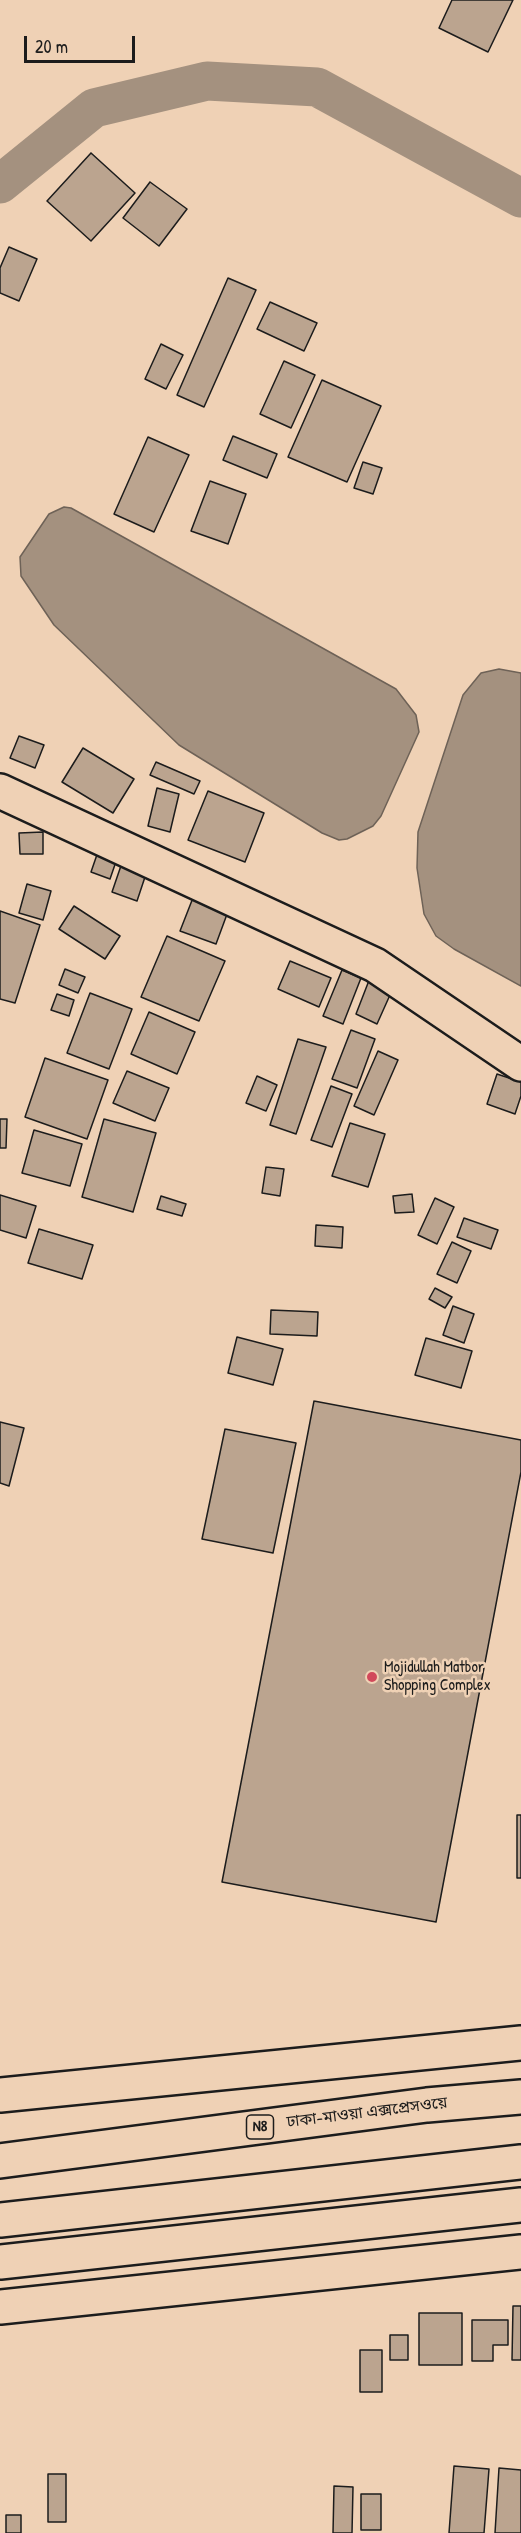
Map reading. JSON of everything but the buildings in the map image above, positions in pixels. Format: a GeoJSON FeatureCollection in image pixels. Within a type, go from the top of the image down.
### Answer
{"type":"FeatureCollection","features":[{"type":"Feature","properties":{"kind":"main road"},"geometry":{"type":"LineString","coordinates":[[0,791],[375,965],[521,1064]]}},
{"type":"Feature","properties":{"kind":"main road"},"geometry":{"type":"LineString","coordinates":[[0,2095],[521,2043]]}},
{"type":"Feature","properties":{"kind":"main road","name":"ঢাকা-মাওয়া এক্সপ্রেসওয়ে"},"geometry":{"type":"LineString","coordinates":[[0,2161],[427,2105],[521,2097]]}},
{"type":"Feature","properties":{"kind":"main road"},"geometry":{"type":"LineString","coordinates":[[0,2220],[521,2162]]}},
{"type":"Feature","properties":{"kind":"main road"},"geometry":{"type":"LineString","coordinates":[[0,2262],[521,2205]]}},
{"type":"Feature","properties":{"kind":"main road"},"geometry":{"type":"LineString","coordinates":[[0,2307],[521,2252]]}},
{"type":"Feature","properties":{"kind":"shaded area"},"geometry":{"type":"Polygon","coordinates":[[[64,507],[71,508],[396,689],[416,715],[419,732],[381,816],[373,826],[347,839],[339,840],[322,833],[179,745],[54,625],[21,576],[20,557],[49,514],[64,507]]]}},
{"type":"Feature","properties":{"kind":"shaded area"},"geometry":{"type":"Polygon","coordinates":[[[499,669],[521,673],[521,986],[454,949],[436,936],[424,914],[417,868],[418,832],[463,695],[481,673],[499,669]]]}},
{"type":"Feature","properties":{"kind":"waterway"},"geometry":{"type":"LineString","coordinates":[[0,184],[94,108],[207,81],[317,87],[521,198]]}},
{"type":"Feature","properties":{"kind":"place","name":"Mojidullah Matbor Shopping Complex"},"geometry":{"type":"Point","coordinates":[372,1677]}}]}
